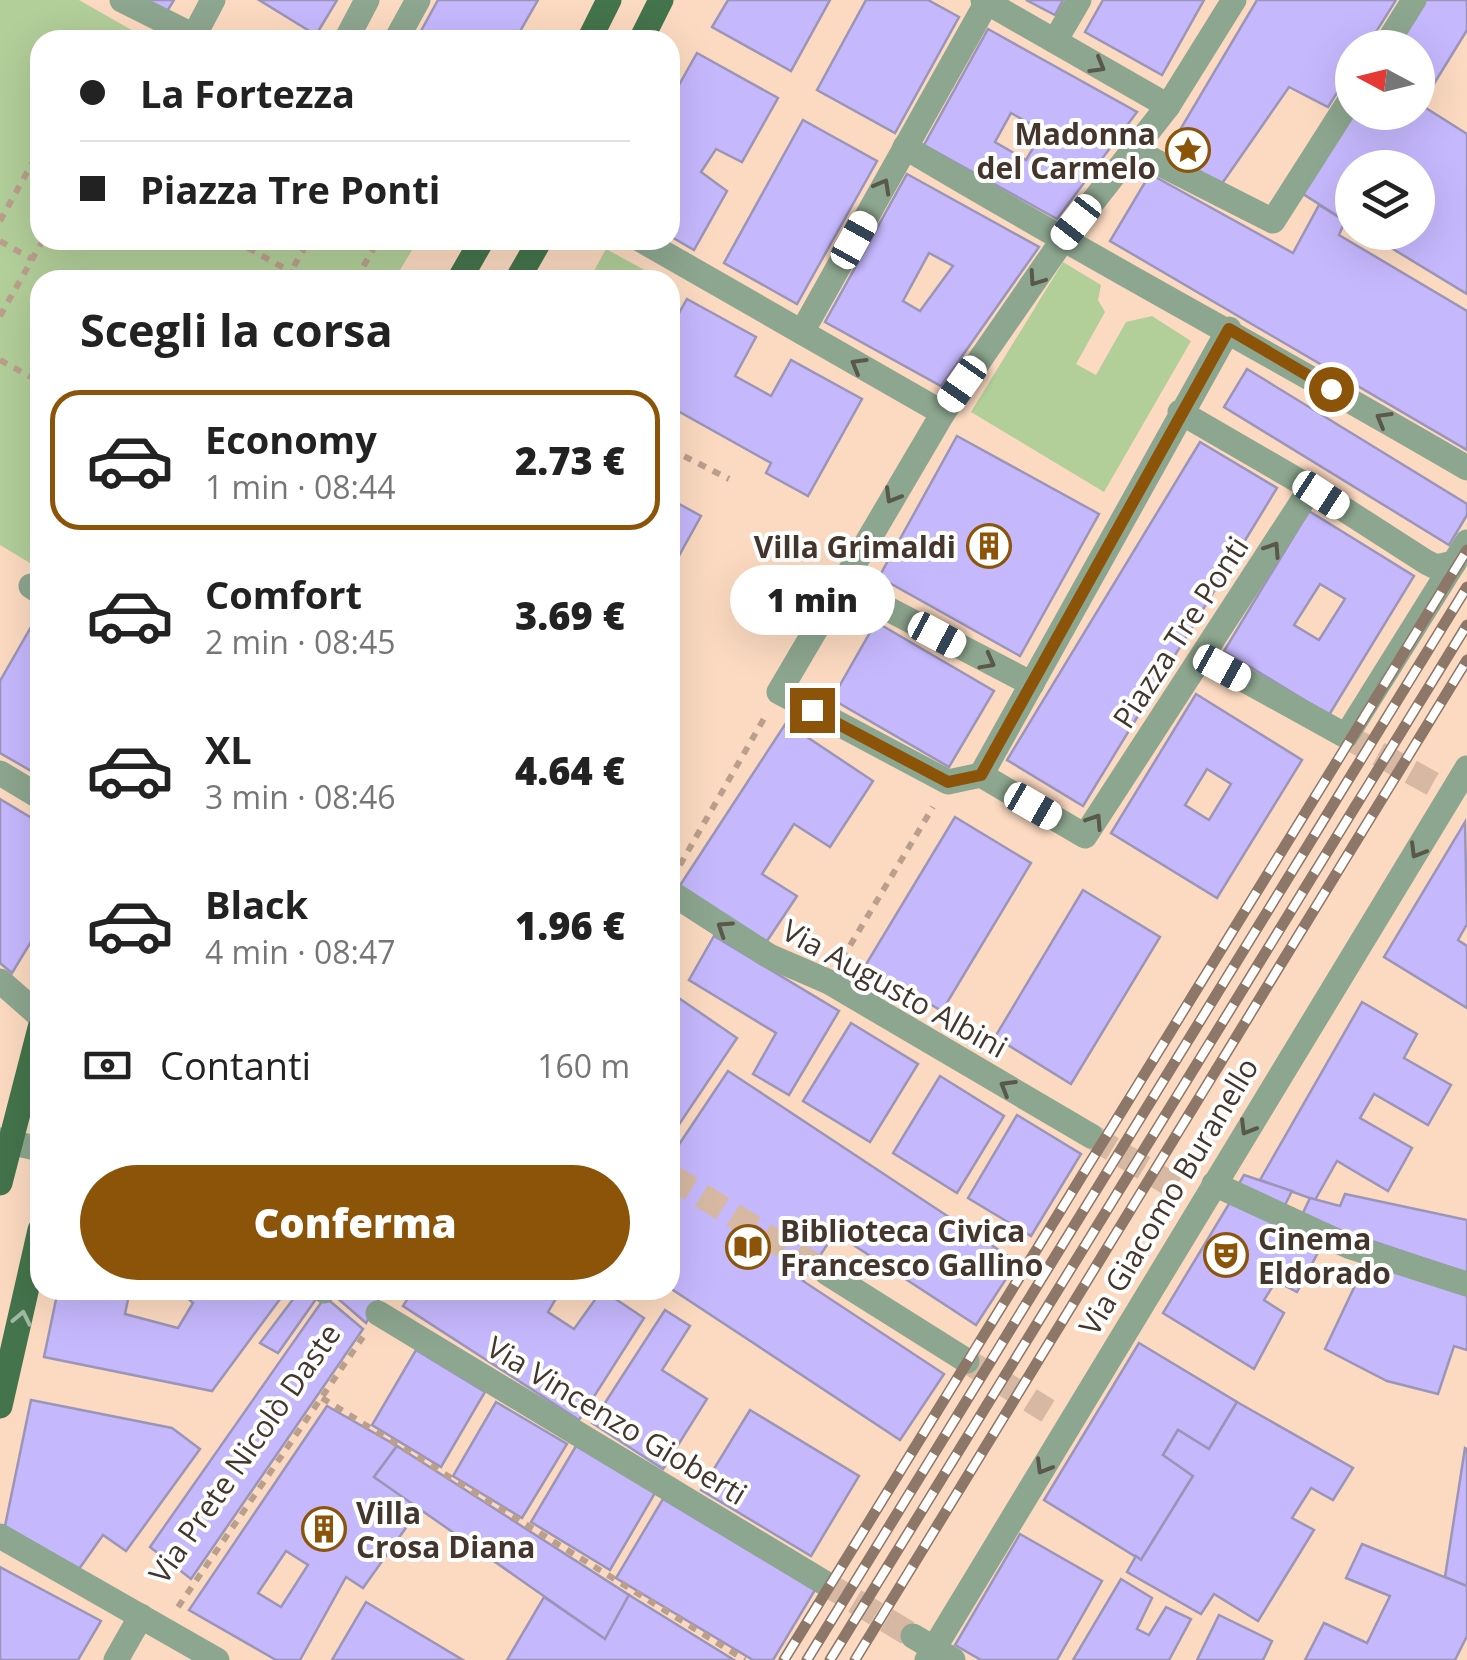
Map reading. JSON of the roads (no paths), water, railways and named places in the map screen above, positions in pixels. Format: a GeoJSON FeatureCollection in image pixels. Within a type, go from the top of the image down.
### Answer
{"type":"FeatureCollection","features":[{"type":"Feature","properties":{"kind":"main road"},"geometry":{"type":"LineString","coordinates":[[594,30],[609,0]]}},
{"type":"Feature","properties":{"kind":"main road"},"geometry":{"type":"LineString","coordinates":[[646,30],[661,0]]}},
{"type":"Feature","properties":{"kind":"main road"},"geometry":{"type":"LineString","coordinates":[[0,1184],[5,1141],[30,1060]]}},
{"type":"Feature","properties":{"kind":"main road"},"geometry":{"type":"LineString","coordinates":[[0,1406],[30,1274]]}},
{"type":"Feature","properties":{"kind":"street"},"geometry":{"type":"LineString","coordinates":[[122,0],[181,30]]}},
{"type":"Feature","properties":{"kind":"street"},"geometry":{"type":"LineString","coordinates":[[200,30],[213,0]]}},
{"type":"Feature","properties":{"kind":"street"},"geometry":{"type":"LineString","coordinates":[[351,30],[367,0]]}},
{"type":"Feature","properties":{"kind":"street"},"geometry":{"type":"LineString","coordinates":[[402,30],[418,0]]}},
{"type":"Feature","properties":{"kind":"street"},"geometry":{"type":"LineString","coordinates":[[1055,41],[1080,0]]}},
{"type":"Feature","properties":{"kind":"street"},"geometry":{"type":"LineString","coordinates":[[1229,329],[981,775],[948,782],[779,692],[943,413],[1062,241],[1168,106],[1234,0]]}},
{"type":"Feature","properties":{"kind":"street"},"geometry":{"type":"LineString","coordinates":[[1395,30],[1414,0]]}},
{"type":"Feature","properties":{"kind":"street"},"geometry":{"type":"LineString","coordinates":[[802,332],[985,1],[1168,106]]}},
{"type":"Feature","properties":{"kind":"street"},"geometry":{"type":"LineString","coordinates":[[1133,150],[1274,221],[1335,124]]}},
{"type":"Feature","properties":{"kind":"street"},"geometry":{"type":"LineString","coordinates":[[905,148],[1062,241],[1229,329],[1467,468]]}},
{"type":"Feature","properties":{"kind":"street"},"geometry":{"type":"LineString","coordinates":[[658,250],[943,413]]}},
{"type":"Feature","properties":{"kind":"street"},"geometry":{"type":"LineString","coordinates":[[1180,412],[1312,488],[1426,562],[1436,567],[1460,553]]}},
{"type":"Feature","properties":{"kind":"street","name":"Piazza Tre Ponti"},"geometry":{"type":"LineString","coordinates":[[981,775],[1085,836],[1312,488]]}},
{"type":"Feature","properties":{"kind":"street"},"geometry":{"type":"LineString","coordinates":[[1204,656],[1346,736],[1460,553]]}},
{"type":"Feature","properties":{"kind":"street"},"geometry":{"type":"LineString","coordinates":[[840,584],[1032,684]]}},
{"type":"Feature","properties":{"kind":"street","name":"Via Giacomo Buranello"},"geometry":{"type":"LineString","coordinates":[[932,1651],[1058,1418],[1467,768]]}},
{"type":"Feature","properties":{"kind":"street"},"geometry":{"type":"LineString","coordinates":[[0,773],[30,790]]}},
{"type":"Feature","properties":{"kind":"street","name":"Via Augusto Albini"},"geometry":{"type":"LineString","coordinates":[[680,898],[769,956],[829,982],[1091,1136]]}},
{"type":"Feature","properties":{"kind":"street"},"geometry":{"type":"LineString","coordinates":[[0,981],[30,1007]]}},
{"type":"Feature","properties":{"kind":"street"},"geometry":{"type":"LineString","coordinates":[[5,1141],[30,1147]]}},
{"type":"Feature","properties":{"kind":"street"},"geometry":{"type":"LineString","coordinates":[[1199,1193],[1467,1284]]}},
{"type":"Feature","properties":{"kind":"street"},"geometry":{"type":"LineString","coordinates":[[826,1273],[967,1361]]}},
{"type":"Feature","properties":{"kind":"street","name":"Via Vincenzo Gioberti"},"geometry":{"type":"LineString","coordinates":[[378,1313],[823,1582]]}},
{"type":"Feature","properties":{"kind":"street"},"geometry":{"type":"LineString","coordinates":[[0,1536],[217,1660]]}},
{"type":"Feature","properties":{"kind":"street","name":"Via Prete Nicolò Daste"},"geometry":{"type":"LineString","coordinates":[[116,1660],[152,1623]]}},
{"type":"Feature","properties":{"kind":"tunnel"},"geometry":{"type":"LineString","coordinates":[[1346,736],[1451,794]]}},
{"type":"Feature","properties":{"kind":"tunnel"},"geometry":{"type":"LineString","coordinates":[[1091,1136],[1182,1191]]}},
{"type":"Feature","properties":{"kind":"tunnel"},"geometry":{"type":"LineString","coordinates":[[680,1182],[827,1273]]}},
{"type":"Feature","properties":{"kind":"tunnel"},"geometry":{"type":"LineString","coordinates":[[967,1361],[1048,1411]]}},
{"type":"Feature","properties":{"kind":"tunnel"},"geometry":{"type":"LineString","coordinates":[[823,1582],[913,1636]]}},
{"type":"Feature","properties":{"kind":"railway"},"geometry":{"type":"LineString","coordinates":[[784,1660],[1467,550]]}},
{"type":"Feature","properties":{"kind":"railway"},"geometry":{"type":"LineString","coordinates":[[807,1660],[1467,587]]}},
{"type":"Feature","properties":{"kind":"railway"},"geometry":{"type":"LineString","coordinates":[[830,1660],[1467,625]]}},
{"type":"Feature","properties":{"kind":"railway"},"geometry":{"type":"LineString","coordinates":[[855,1660],[1467,660]]}},
{"type":"Feature","properties":{"kind":"place","name":"Madonna del Carmelo"},"geometry":{"type":"Point","coordinates":[1188,150]}},
{"type":"Feature","properties":{"kind":"place","name":"Villa Grimaldi"},"geometry":{"type":"Point","coordinates":[989,546]}},
{"type":"Feature","properties":{"kind":"place","name":"Biblioteca Civica Francesco Gallino"},"geometry":{"type":"Point","coordinates":[748,1247]}},
{"type":"Feature","properties":{"kind":"place","name":"Cinema Eldorado"},"geometry":{"type":"Point","coordinates":[1226,1255]}},
{"type":"Feature","properties":{"kind":"place","name":"Villa Crosa Diana"},"geometry":{"type":"Point","coordinates":[324,1529]}}]}
